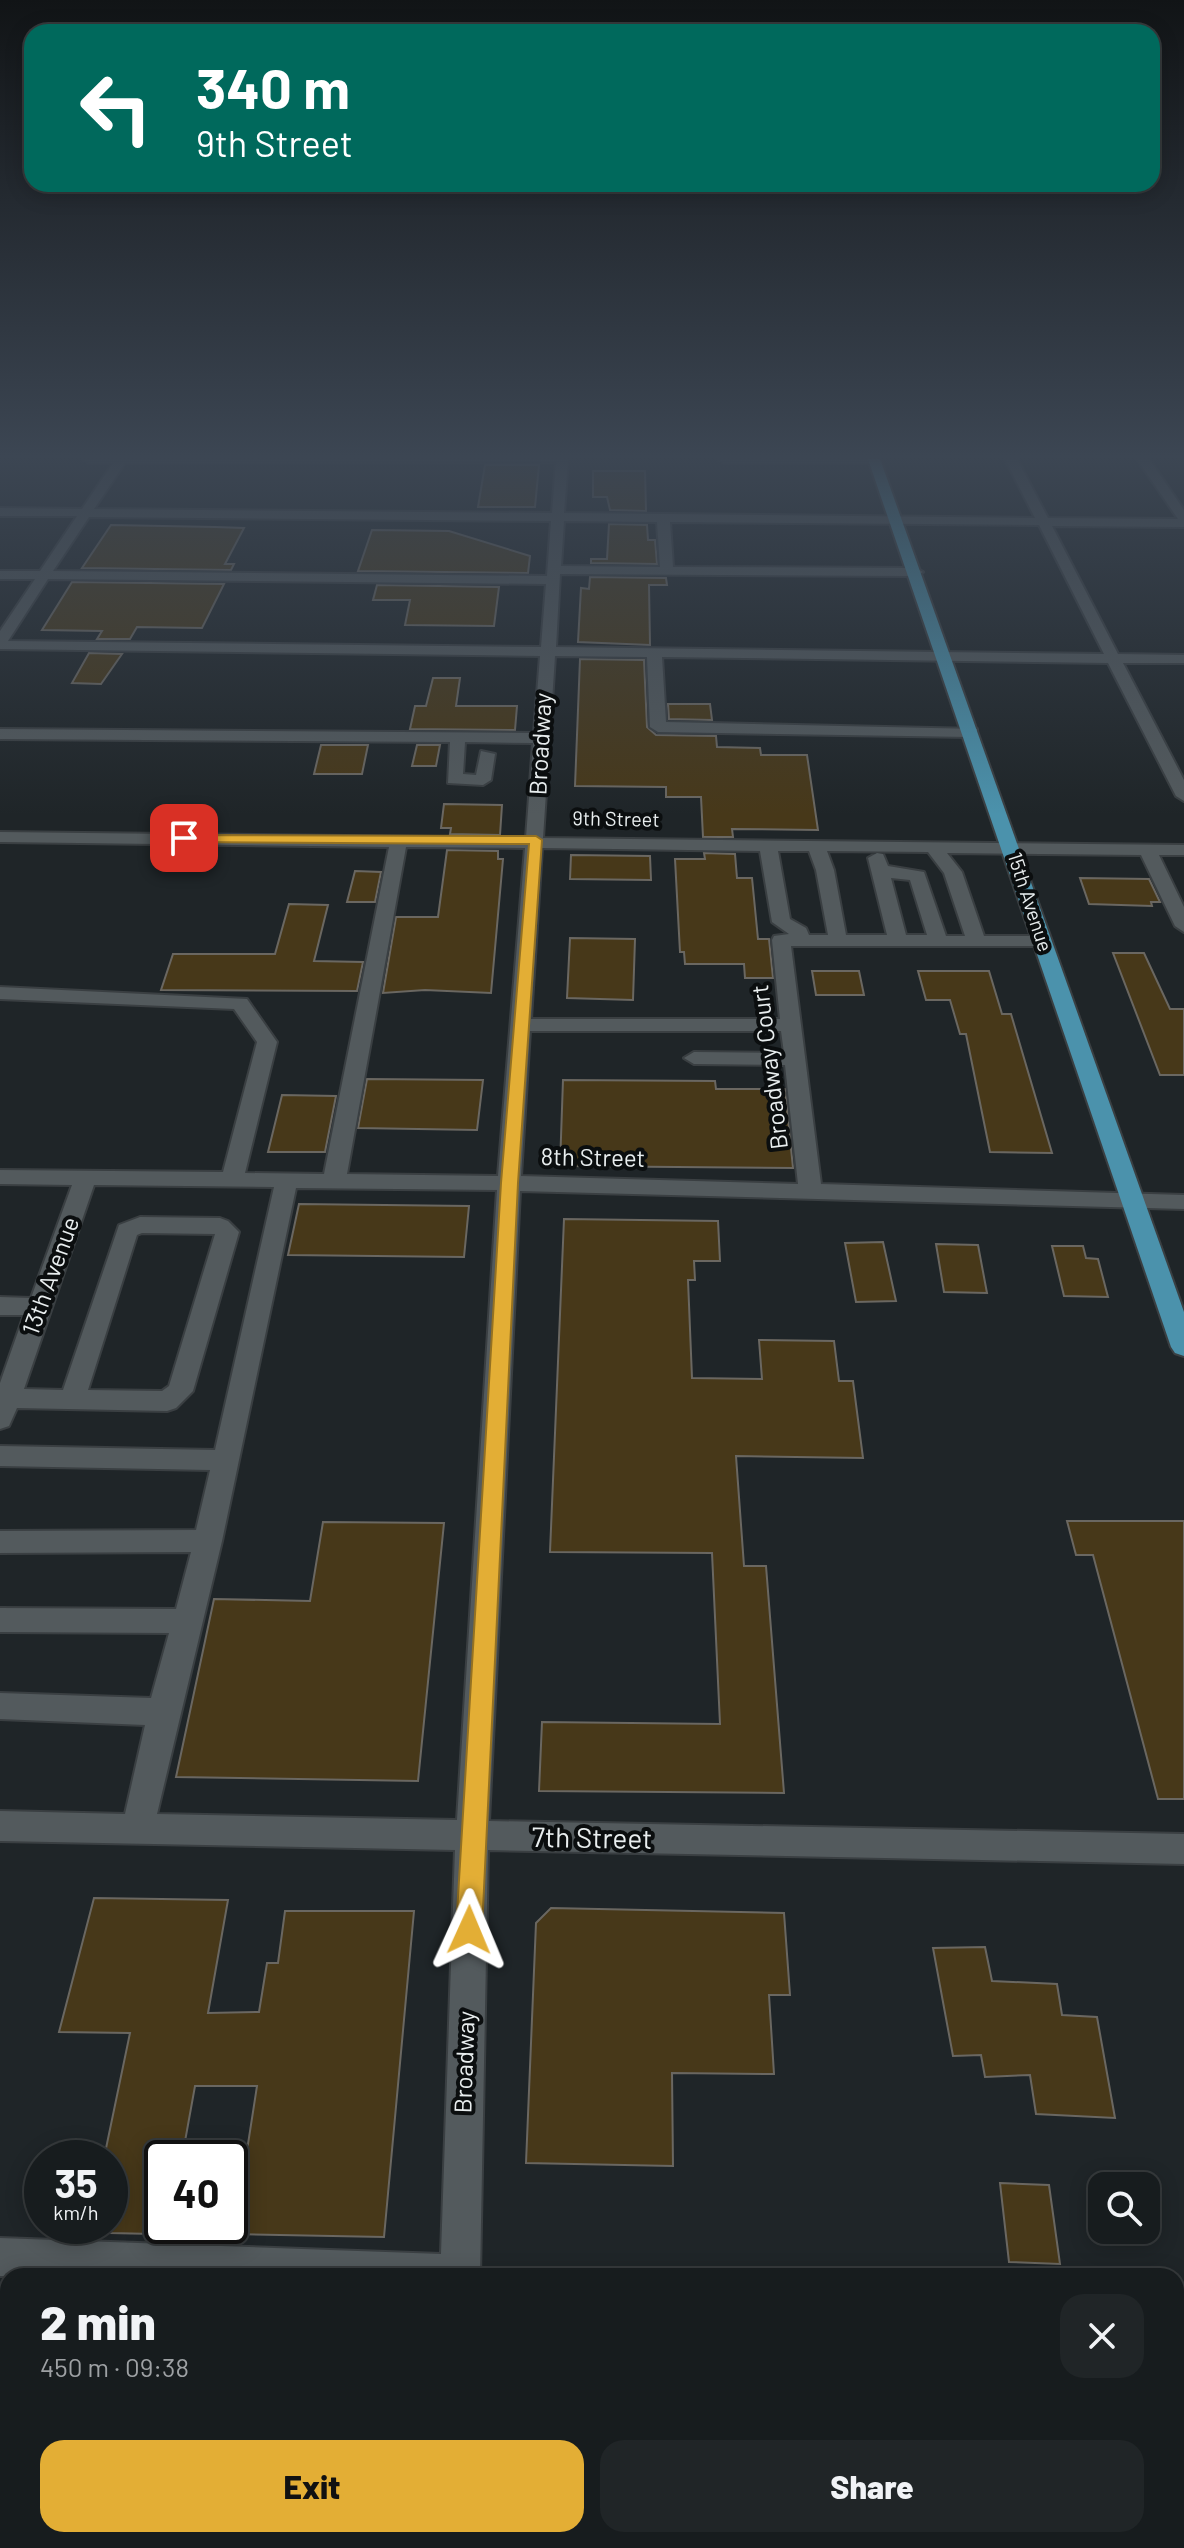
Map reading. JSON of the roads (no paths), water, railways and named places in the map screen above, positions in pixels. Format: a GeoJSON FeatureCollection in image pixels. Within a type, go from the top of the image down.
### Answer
{"type":"FeatureCollection","features":[{"type":"Feature","properties":{"kind":"main road","name":"15th Avenue"},"geometry":{"type":"LineString","coordinates":[[918,578],[1130,1201],[1184,1347]]}},
{"type":"Feature","properties":{"kind":"street"},"geometry":{"type":"LineString","coordinates":[[0,644],[43,578]]}},
{"type":"Feature","properties":{"kind":"street","name":"Broadway"},"geometry":{"type":"LineString","coordinates":[[460,2268],[472,1836],[509,1183],[536,840],[551,578]]}},
{"type":"Feature","properties":{"kind":"street"},"geometry":{"type":"LineString","coordinates":[[1073,578],[1184,796]]}},
{"type":"Feature","properties":{"kind":"street"},"geometry":{"type":"LineString","coordinates":[[0,644],[1184,659]]}},
{"type":"Feature","properties":{"kind":"street"},"geometry":{"type":"LineString","coordinates":[[654,652],[658,727],[971,732]]}},
{"type":"Feature","properties":{"kind":"street"},"geometry":{"type":"LineString","coordinates":[[0,734],[541,738]]}},
{"type":"Feature","properties":{"kind":"street"},"geometry":{"type":"LineString","coordinates":[[458,737],[454,779],[483,780],[487,754]]}},
{"type":"Feature","properties":{"kind":"street","name":"9th Street"},"geometry":{"type":"LineString","coordinates":[[0,837],[536,840],[1184,850]]}},
{"type":"Feature","properties":{"kind":"street"},"geometry":{"type":"LineString","coordinates":[[334,1181],[399,839]]}},
{"type":"Feature","properties":{"kind":"street"},"geometry":{"type":"LineString","coordinates":[[768,843],[781,922],[799,932],[791,940]]}},
{"type":"Feature","properties":{"kind":"street"},"geometry":{"type":"LineString","coordinates":[[815,844],[825,870],[838,940]]}},
{"type":"Feature","properties":{"kind":"street"},"geometry":{"type":"LineString","coordinates":[[872,845],[883,871],[898,941]]}},
{"type":"Feature","properties":{"kind":"street"},"geometry":{"type":"LineString","coordinates":[[932,846],[953,872],[977,942]]}},
{"type":"Feature","properties":{"kind":"street"},"geometry":{"type":"LineString","coordinates":[[1147,849],[1184,926]]}},
{"type":"Feature","properties":{"kind":"street"},"geometry":{"type":"LineString","coordinates":[[883,871],[918,876],[938,941]]}},
{"type":"Feature","properties":{"kind":"street"},"geometry":{"type":"LineString","coordinates":[[791,940],[1043,942]]}},
{"type":"Feature","properties":{"kind":"street","name":"Broadway Court"},"geometry":{"type":"LineString","coordinates":[[791,940],[791,1025],[810,1189]]}},
{"type":"Feature","properties":{"kind":"street"},"geometry":{"type":"LineString","coordinates":[[0,993],[240,1003],[267,1042],[232,1180]]}},
{"type":"Feature","properties":{"kind":"street"},"geometry":{"type":"LineString","coordinates":[[521,1025],[791,1025]]}},
{"type":"Feature","properties":{"kind":"street"},"geometry":{"type":"LineString","coordinates":[[694,1058],[795,1059]]}},
{"type":"Feature","properties":{"kind":"street","name":"8th Street"},"geometry":{"type":"LineString","coordinates":[[0,1177],[810,1189],[1184,1202]]}},
{"type":"Feature","properties":{"kind":"street","name":"13th Avenue"},"geometry":{"type":"LineString","coordinates":[[4,1408],[85,1179]]}},
{"type":"Feature","properties":{"kind":"street"},"geometry":{"type":"LineString","coordinates":[[137,1830],[163,1712],[208,1541],[287,1179]]}},
{"type":"Feature","properties":{"kind":"street"},"geometry":{"type":"LineString","coordinates":[[4,1408],[72,1400],[167,1401],[180,1391],[227,1232],[220,1226],[140,1225],[127,1230],[72,1400]]}},
{"type":"Feature","properties":{"kind":"street"},"geometry":{"type":"LineString","coordinates":[[0,1306],[40,1307]]}},
{"type":"Feature","properties":{"kind":"street"},"geometry":{"type":"LineString","coordinates":[[0,1456],[226,1460]]}},
{"type":"Feature","properties":{"kind":"street"},"geometry":{"type":"LineString","coordinates":[[0,1542],[208,1541]]}},
{"type":"Feature","properties":{"kind":"street"},"geometry":{"type":"LineString","coordinates":[[0,1620],[188,1621]]}},
{"type":"Feature","properties":{"kind":"street"},"geometry":{"type":"LineString","coordinates":[[0,1706],[163,1712]]}},
{"type":"Feature","properties":{"kind":"street","name":"7th Street"},"geometry":{"type":"LineString","coordinates":[[0,1826],[1184,1849]]}},
{"type":"Feature","properties":{"kind":"street"},"geometry":{"type":"LineString","coordinates":[[0,2257],[281,2268]]}}]}
